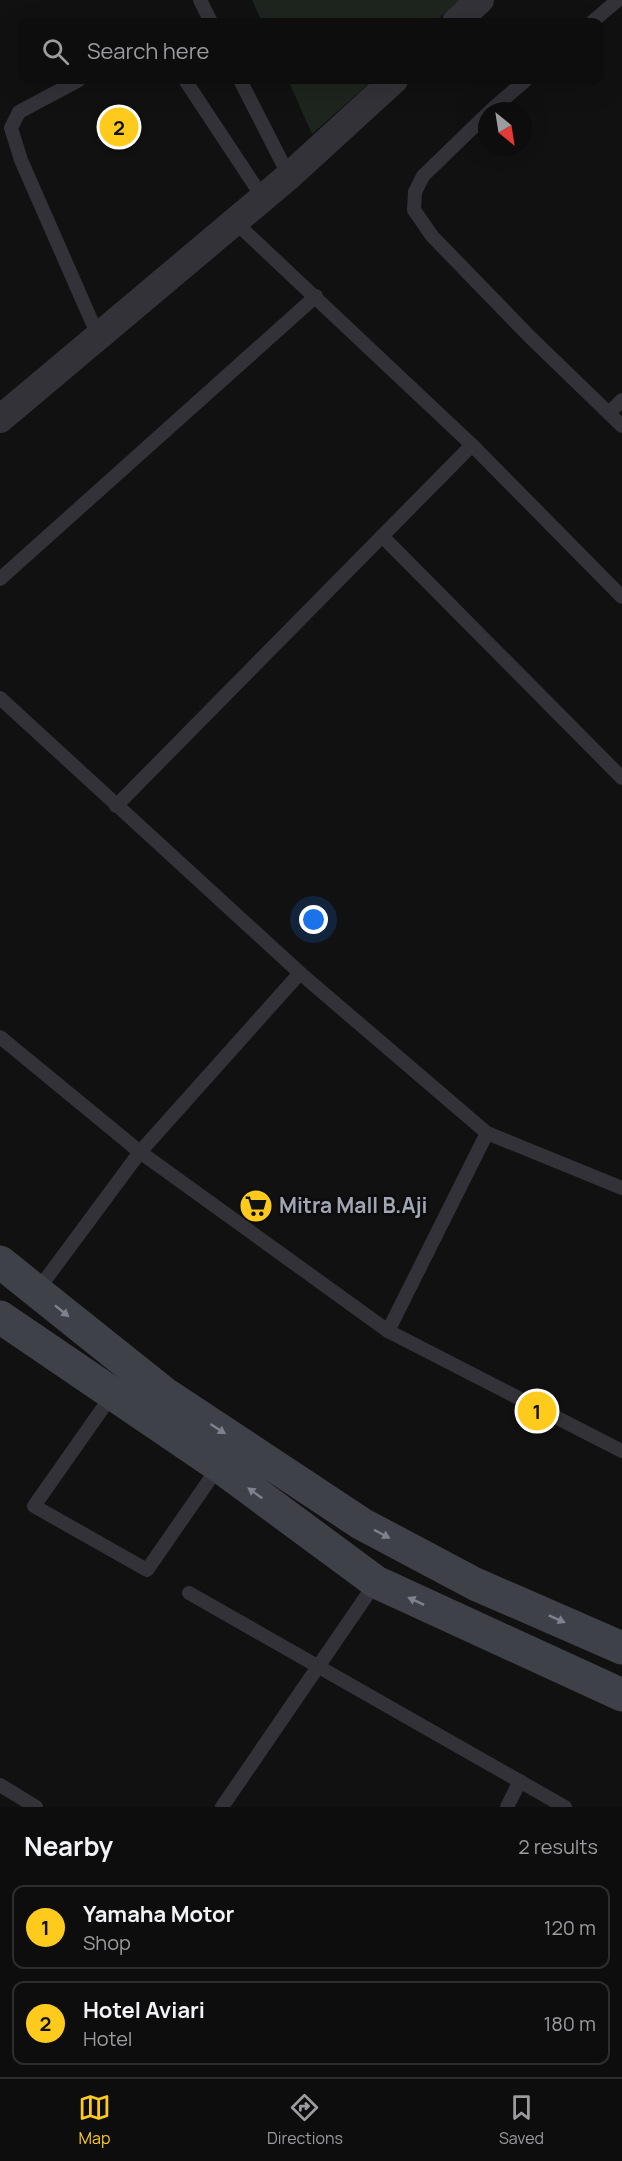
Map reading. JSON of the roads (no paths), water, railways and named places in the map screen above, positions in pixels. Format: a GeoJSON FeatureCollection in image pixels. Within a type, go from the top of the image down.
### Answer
{"type":"FeatureCollection","features":[{"type":"Feature","properties":{"kind":"main road"},"geometry":{"type":"LineString","coordinates":[[0,1262],[164,1393],[362,1524],[475,1584],[622,1648]]}},
{"type":"Feature","properties":{"kind":"main road"},"geometry":{"type":"LineString","coordinates":[[0,1317],[219,1466],[376,1582],[622,1695]]}},
{"type":"Feature","properties":{"kind":"main road"},"geometry":{"type":"LineString","coordinates":[[457,1621],[475,1584]]}},
{"type":"Feature","properties":{"kind":"street"},"geometry":{"type":"LineString","coordinates":[[460,18],[480,0]]}},
{"type":"Feature","properties":{"kind":"street"},"geometry":{"type":"LineString","coordinates":[[0,419],[289,176],[390,84]]}},
{"type":"Feature","properties":{"kind":"lane"},"geometry":{"type":"LineString","coordinates":[[200,0],[209,18]]}},
{"type":"Feature","properties":{"kind":"lane"},"geometry":{"type":"LineString","coordinates":[[597,18],[618,0]]}},
{"type":"Feature","properties":{"kind":"lane"},"geometry":{"type":"LineString","coordinates":[[72,84],[19,112],[11,128],[21,160],[99,338]]}},
{"type":"Feature","properties":{"kind":"lane"},"geometry":{"type":"LineString","coordinates":[[188,84],[263,198]]}},
{"type":"Feature","properties":{"kind":"lane"},"geometry":{"type":"LineString","coordinates":[[242,84],[289,176]]}},
{"type":"Feature","properties":{"kind":"lane"},"geometry":{"type":"LineString","coordinates":[[500,102],[521,84]]}},
{"type":"Feature","properties":{"kind":"lane"},"geometry":{"type":"LineString","coordinates":[[478,122],[423,176],[416,192],[414,210],[432,236],[513,321],[622,426]]}},
{"type":"Feature","properties":{"kind":"lane"},"geometry":{"type":"LineString","coordinates":[[235,222],[472,445],[622,597]]}},
{"type":"Feature","properties":{"kind":"lane"},"geometry":{"type":"LineString","coordinates":[[0,579],[316,296]]}},
{"type":"Feature","properties":{"kind":"lane"},"geometry":{"type":"LineString","coordinates":[[609,413],[622,400]]}},
{"type":"Feature","properties":{"kind":"lane"},"geometry":{"type":"LineString","coordinates":[[116,806],[472,445]]}},
{"type":"Feature","properties":{"kind":"lane"},"geometry":{"type":"LineString","coordinates":[[382,536],[622,778]]}},
{"type":"Feature","properties":{"kind":"lane"},"geometry":{"type":"LineString","coordinates":[[0,698],[300,973],[487,1133],[622,1188]]}},
{"type":"Feature","properties":{"kind":"lane"},"geometry":{"type":"LineString","coordinates":[[37,1291],[140,1152],[300,973]]}},
{"type":"Feature","properties":{"kind":"lane"},"geometry":{"type":"LineString","coordinates":[[0,1037],[140,1152],[388,1331],[622,1451]]}},
{"type":"Feature","properties":{"kind":"lane"},"geometry":{"type":"LineString","coordinates":[[388,1331],[487,1133]]}},
{"type":"Feature","properties":{"kind":"lane"},"geometry":{"type":"LineString","coordinates":[[112,1395],[34,1506],[147,1570],[219,1466]]}},
{"type":"Feature","properties":{"kind":"lane"},"geometry":{"type":"LineString","coordinates":[[222,1807],[376,1582]]}},
{"type":"Feature","properties":{"kind":"lane"},"geometry":{"type":"LineString","coordinates":[[189,1593],[320,1665],[565,1807]]}},
{"type":"Feature","properties":{"kind":"lane"},"geometry":{"type":"LineString","coordinates":[[507,1807],[520,1782]]}},
{"type":"Feature","properties":{"kind":"lane"},"geometry":{"type":"LineString","coordinates":[[0,1785],[36,1807]]}},
{"type":"Feature","properties":{"kind":"place","name":"Hotel Aviari"},"geometry":{"type":"Point","coordinates":[119,127]}},
{"type":"Feature","properties":{"kind":"place","name":"Mitra Mall B.Aji"},"geometry":{"type":"Point","coordinates":[256,1206]}},
{"type":"Feature","properties":{"kind":"place","name":"Yamaha Motor"},"geometry":{"type":"Point","coordinates":[537,1411]}}]}
